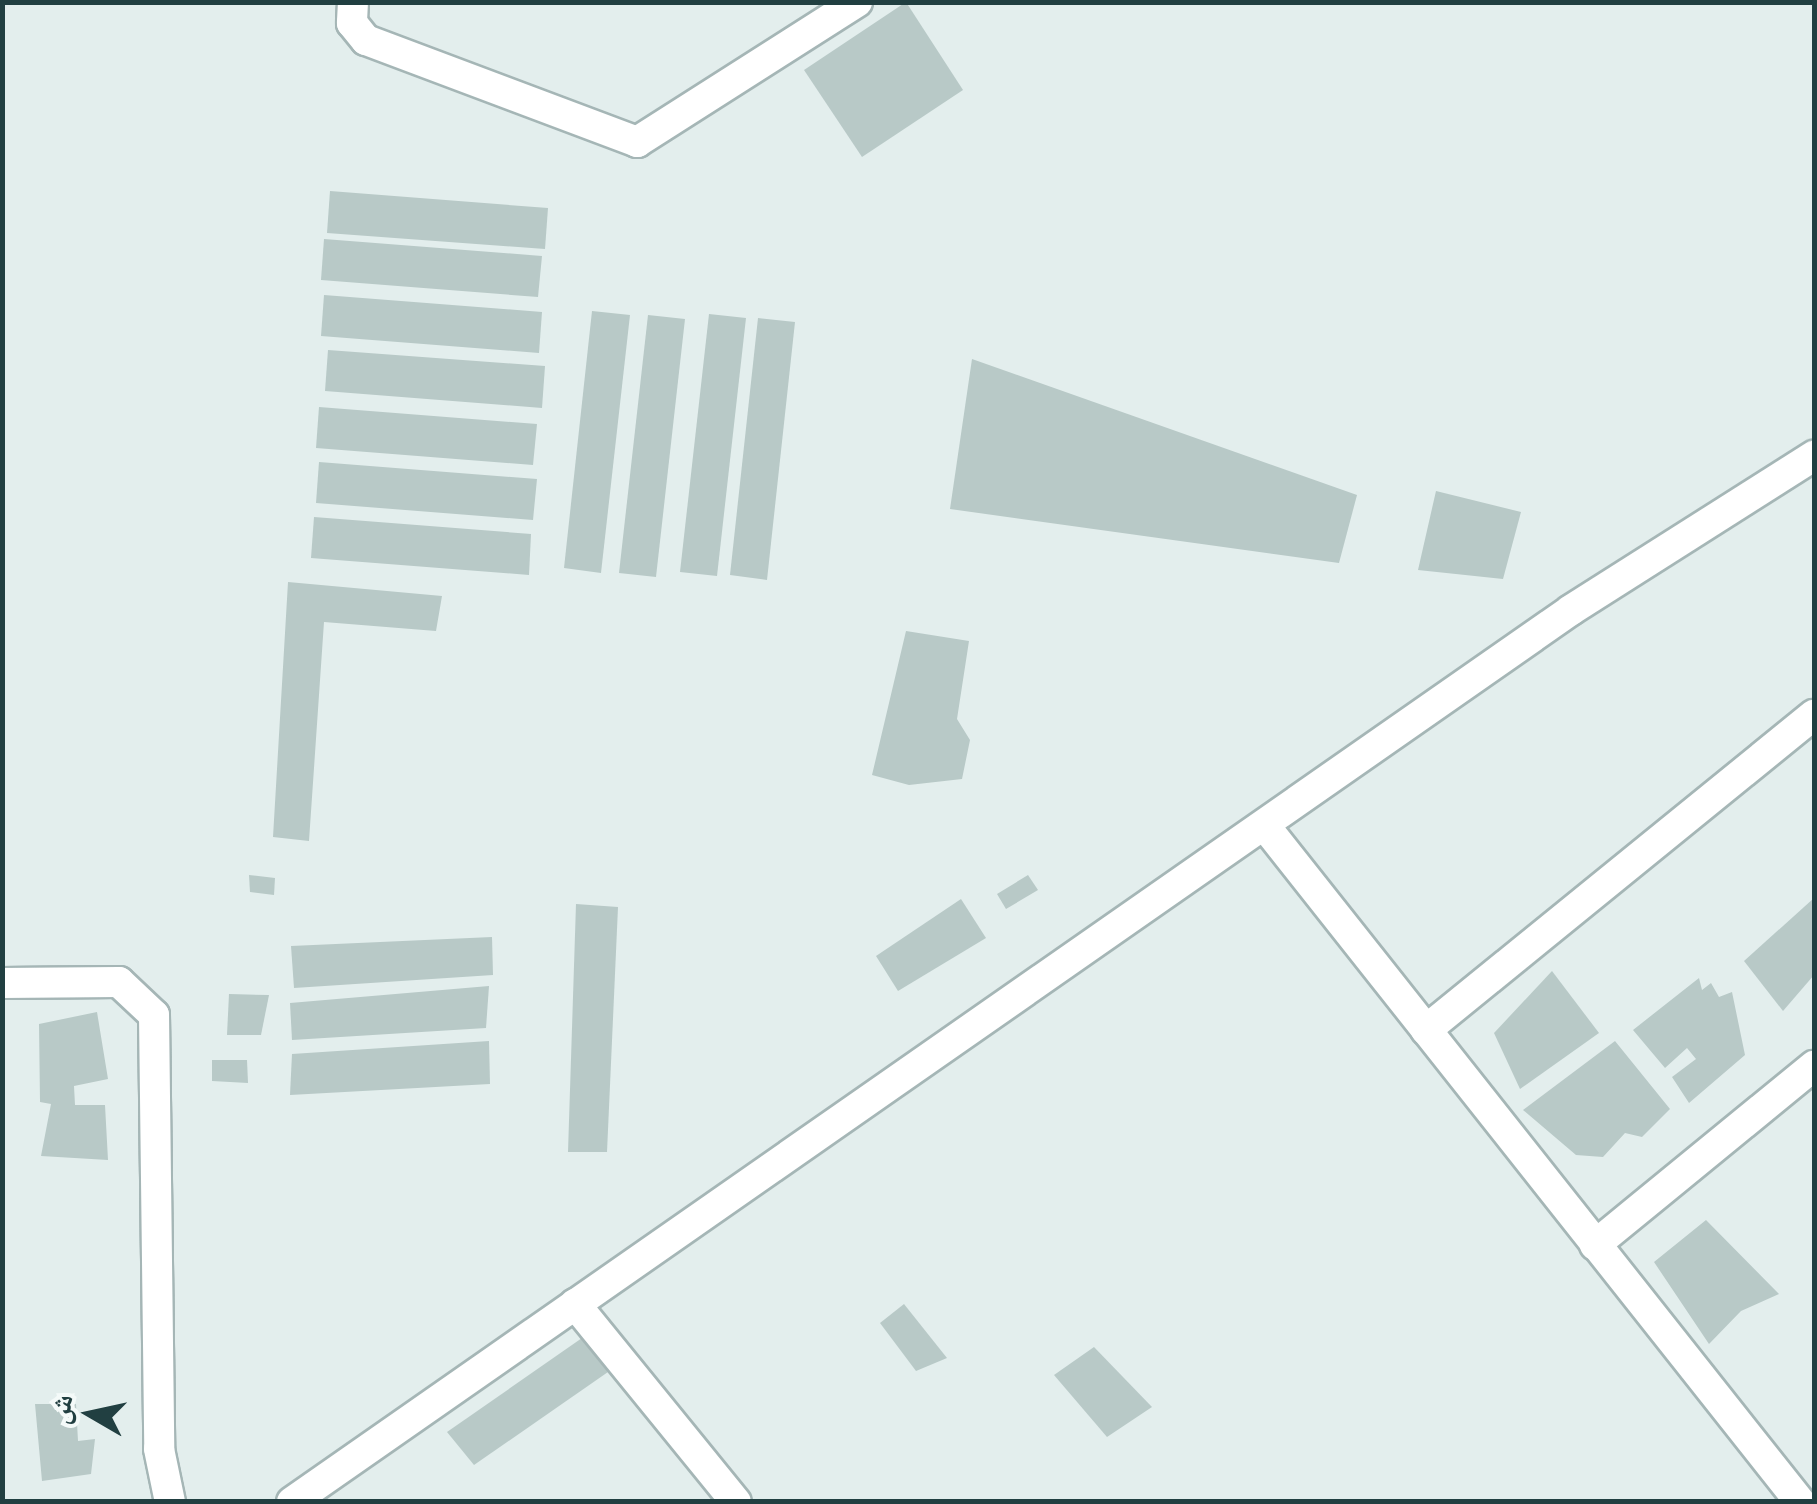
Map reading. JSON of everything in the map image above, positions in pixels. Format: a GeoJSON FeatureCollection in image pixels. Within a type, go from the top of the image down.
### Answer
{"type":"FeatureCollection","features":[{"type":"Feature","properties":{"kind":"street"},"geometry":{"type":"LineString","coordinates":[[353,2],[352,23],[366,40],[637,142],[857,2]]}},
{"type":"Feature","properties":{"kind":"street"},"geometry":{"type":"LineString","coordinates":[[292,1502],[1570,610],[1814,456]]}},
{"type":"Feature","properties":{"kind":"street"},"geometry":{"type":"LineString","coordinates":[[1426,1030],[1814,715]]}},
{"type":"Feature","properties":{"kind":"street"},"geometry":{"type":"LineString","coordinates":[[1265,826],[1800,1502]]}},
{"type":"Feature","properties":{"kind":"street"},"geometry":{"type":"LineString","coordinates":[[2,983],[120,982],[154,1014],[159,1449],[170,1502]]}},
{"type":"Feature","properties":{"kind":"street"},"geometry":{"type":"LineString","coordinates":[[1594,1245],[1814,1066]]}},
{"type":"Feature","properties":{"kind":"street"},"geometry":{"type":"LineString","coordinates":[[575,1304],[736,1502]]}},
{"type":"Feature","properties":{"kind":"building"},"geometry":{"type":"Polygon","coordinates":[[[906,2],[963,90],[862,157],[804,70],[906,2]]]}},
{"type":"Feature","properties":{"kind":"building"},"geometry":{"type":"Polygon","coordinates":[[[330,191],[548,208],[545,249],[327,233],[330,191]]]}},
{"type":"Feature","properties":{"kind":"building"},"geometry":{"type":"Polygon","coordinates":[[[324,239],[542,256],[538,297],[321,280],[324,239]]]}},
{"type":"Feature","properties":{"kind":"building"},"geometry":{"type":"Polygon","coordinates":[[[324,295],[542,312],[539,353],[321,336],[324,295]]]}},
{"type":"Feature","properties":{"kind":"building"},"geometry":{"type":"Polygon","coordinates":[[[592,311],[630,315],[601,573],[564,568],[592,311]]]}},
{"type":"Feature","properties":{"kind":"building"},"geometry":{"type":"Polygon","coordinates":[[[709,314],[746,318],[717,576],[680,572],[709,314]]]}},
{"type":"Feature","properties":{"kind":"building"},"geometry":{"type":"Polygon","coordinates":[[[648,315],[685,319],[656,577],[619,573],[648,315]]]}},
{"type":"Feature","properties":{"kind":"building"},"geometry":{"type":"Polygon","coordinates":[[[758,318],[795,322],[767,580],[730,575],[758,318]]]}},
{"type":"Feature","properties":{"kind":"building"},"geometry":{"type":"Polygon","coordinates":[[[328,350],[545,366],[542,408],[325,391],[328,350]]]}},
{"type":"Feature","properties":{"kind":"building"},"geometry":{"type":"Polygon","coordinates":[[[972,359],[1357,495],[1339,563],[950,509],[972,359]]]}},
{"type":"Feature","properties":{"kind":"building"},"geometry":{"type":"Polygon","coordinates":[[[319,407],[537,424],[533,465],[316,448],[319,407]]]}},
{"type":"Feature","properties":{"kind":"building"},"geometry":{"type":"Polygon","coordinates":[[[319,462],[537,479],[533,520],[316,503],[319,462]]]}},
{"type":"Feature","properties":{"kind":"building"},"geometry":{"type":"Polygon","coordinates":[[[1436,491],[1521,512],[1503,579],[1418,570],[1436,491]]]}},
{"type":"Feature","properties":{"kind":"building"},"geometry":{"type":"Polygon","coordinates":[[[314,517],[531,534],[529,575],[311,558],[314,517]]]}},
{"type":"Feature","properties":{"kind":"building"},"geometry":{"type":"Polygon","coordinates":[[[288,582],[442,596],[436,631],[324,622],[309,841],[273,837],[288,582]]]}},
{"type":"Feature","properties":{"kind":"building"},"geometry":{"type":"Polygon","coordinates":[[[906,631],[969,641],[957,719],[970,740],[962,779],[909,785],[872,775],[906,631]]]}},
{"type":"Feature","properties":{"kind":"building"},"geometry":{"type":"Polygon","coordinates":[[[249,875],[275,878],[274,895],[250,892],[249,875]]]}},
{"type":"Feature","properties":{"kind":"building"},"geometry":{"type":"Polygon","coordinates":[[[1028,875],[1038,890],[1006,909],[997,894],[1028,875]]]}},
{"type":"Feature","properties":{"kind":"building"},"geometry":{"type":"Polygon","coordinates":[[[1814,898],[1814,975],[1783,1011],[1744,961],[1814,898]]]}},
{"type":"Feature","properties":{"kind":"building"},"geometry":{"type":"Polygon","coordinates":[[[961,899],[986,938],[898,991],[876,956],[961,899]]]}},
{"type":"Feature","properties":{"kind":"building"},"geometry":{"type":"Polygon","coordinates":[[[576,904],[618,907],[607,1152],[568,1152],[576,904]]]}},
{"type":"Feature","properties":{"kind":"building"},"geometry":{"type":"Polygon","coordinates":[[[492,937],[493,975],[294,988],[291,946],[492,937]]]}},
{"type":"Feature","properties":{"kind":"building"},"geometry":{"type":"Polygon","coordinates":[[[1552,971],[1599,1033],[1520,1089],[1494,1033],[1552,971]]]}},
{"type":"Feature","properties":{"kind":"building"},"geometry":{"type":"Polygon","coordinates":[[[1699,978],[1702,990],[1711,983],[1719,997],[1732,992],[1745,1055],[1689,1103],[1672,1077],[1696,1059],[1687,1048],[1665,1068],[1633,1030],[1699,978]]]}},
{"type":"Feature","properties":{"kind":"building"},"geometry":{"type":"Polygon","coordinates":[[[489,986],[486,1028],[292,1040],[290,1003],[489,986]]]}},
{"type":"Feature","properties":{"kind":"building"},"geometry":{"type":"Polygon","coordinates":[[[229,994],[269,995],[261,1035],[227,1035],[229,994]]]}},
{"type":"Feature","properties":{"kind":"building"},"geometry":{"type":"Polygon","coordinates":[[[97,1012],[108,1079],[74,1086],[75,1105],[105,1105],[108,1160],[41,1156],[51,1104],[40,1102],[39,1024],[97,1012]]]}},
{"type":"Feature","properties":{"kind":"building"},"geometry":{"type":"Polygon","coordinates":[[[489,1041],[490,1084],[290,1095],[292,1054],[489,1041]]]}},
{"type":"Feature","properties":{"kind":"building"},"geometry":{"type":"Polygon","coordinates":[[[1615,1041],[1670,1109],[1642,1137],[1625,1133],[1603,1157],[1576,1155],[1523,1110],[1615,1041]]]}},
{"type":"Feature","properties":{"kind":"building"},"geometry":{"type":"Polygon","coordinates":[[[212,1060],[247,1060],[248,1083],[212,1081],[212,1060]]]}},
{"type":"Feature","properties":{"kind":"building"},"geometry":{"type":"Polygon","coordinates":[[[1706,1220],[1779,1294],[1741,1311],[1709,1344],[1654,1262],[1706,1220]]]}},
{"type":"Feature","properties":{"kind":"building"},"geometry":{"type":"Polygon","coordinates":[[[904,1304],[947,1358],[916,1371],[880,1323],[904,1304]]]}},
{"type":"Feature","properties":{"kind":"building"},"geometry":{"type":"Polygon","coordinates":[[[582,1338],[608,1372],[474,1465],[447,1432],[582,1338]]]}},
{"type":"Feature","properties":{"kind":"building"},"geometry":{"type":"Polygon","coordinates":[[[1094,1347],[1152,1407],[1107,1437],[1054,1375],[1094,1347]]]}},
{"type":"Feature","properties":{"kind":"building"},"geometry":{"type":"Polygon","coordinates":[[[35,1404],[76,1404],[78,1441],[95,1439],[91,1474],[42,1481],[35,1404]]]}}]}
